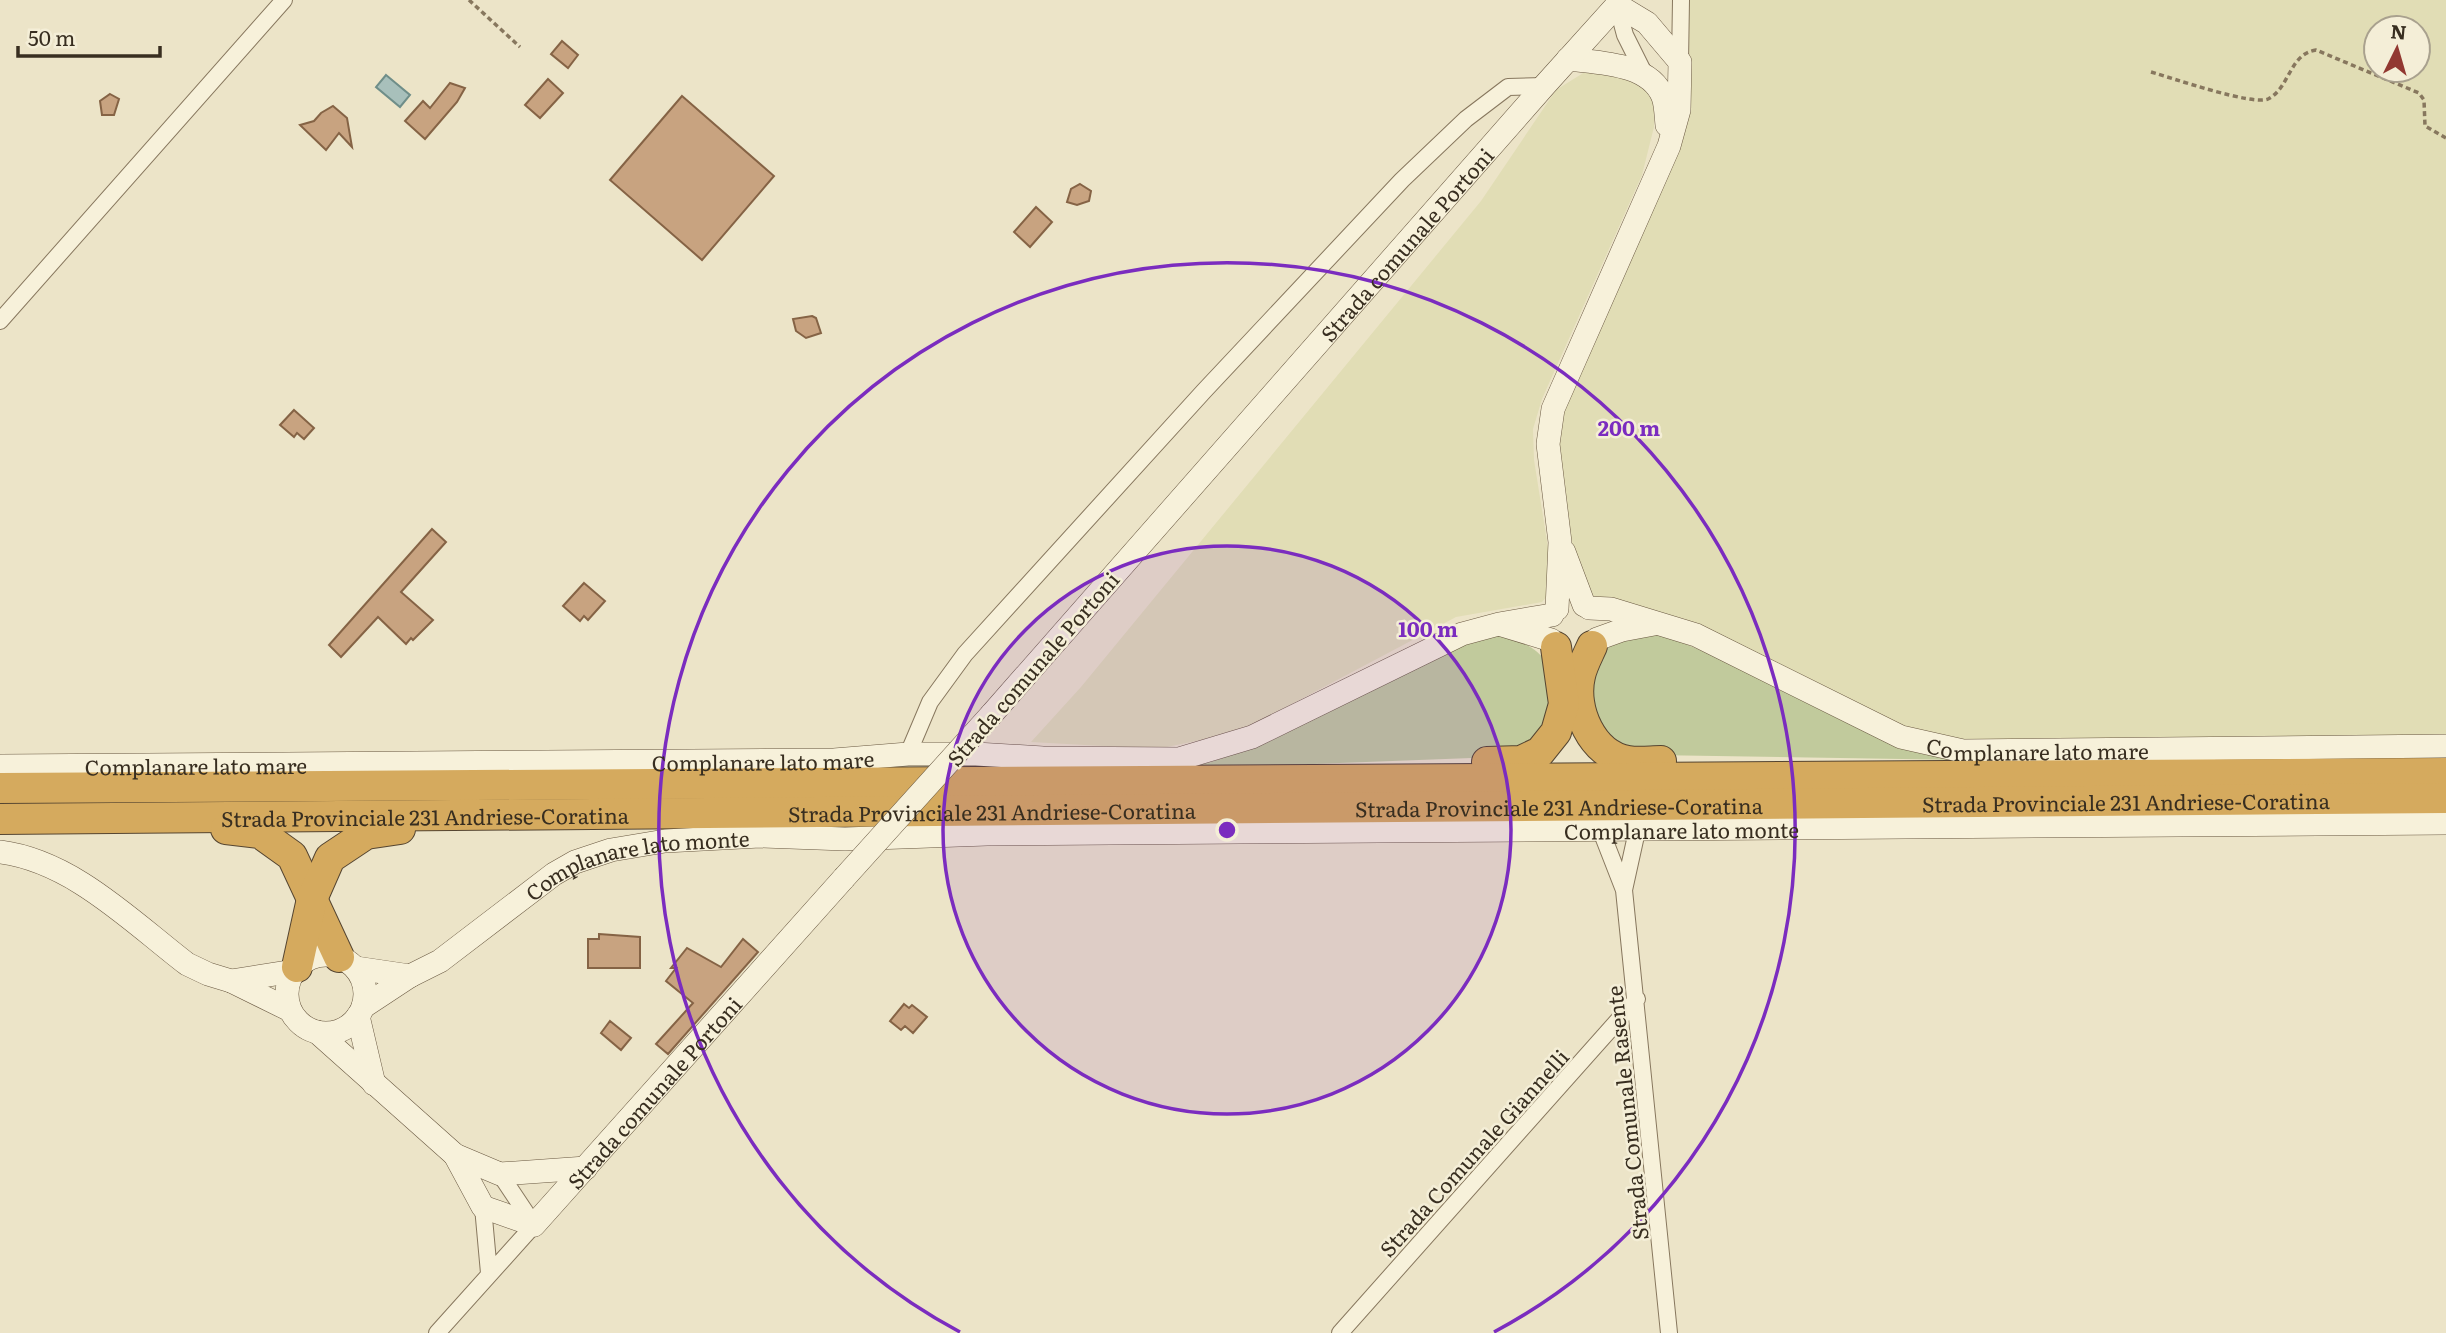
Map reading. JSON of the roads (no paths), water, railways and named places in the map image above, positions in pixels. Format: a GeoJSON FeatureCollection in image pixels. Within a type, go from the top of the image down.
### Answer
{"type":"FeatureCollection","features":[{"type":"Feature","properties":{"kind":"highway"},"geometry":{"type":"LineString","coordinates":[[1333,781],[1382,766],[1521,761],[1540,752],[1556,732],[1564,704],[1554,643]]}},
{"type":"Feature","properties":{"kind":"highway"},"geometry":{"type":"LineString","coordinates":[[1594,643],[1580,676],[1578,701],[1586,727],[1600,747],[1627,761],[1758,762],[1802,778]]}},
{"type":"Feature","properties":{"kind":"highway","name":"Strada Provinciale 231 Andriese-Coratina"},"geometry":{"type":"LineString","coordinates":[[0,788],[2446,773]]}},
{"type":"Feature","properties":{"kind":"highway","name":"Strada Provinciale 231 Andriese-Coratina"},"geometry":{"type":"LineString","coordinates":[[0,819],[2446,798]]}},
{"type":"Feature","properties":{"kind":"highway"},"geometry":{"type":"LineString","coordinates":[[295,969],[312,899],[330,858],[366,834],[385,830],[488,827],[579,814]]}},
{"type":"Feature","properties":{"kind":"highway"},"geometry":{"type":"LineString","coordinates":[[34,818],[145,829],[234,829],[260,834],[292,856],[312,899],[348,962]]}},
{"type":"Feature","properties":{"kind":"street"},"geometry":{"type":"LineString","coordinates":[[0,321],[284,0]]}},
{"type":"Feature","properties":{"kind":"street"},"geometry":{"type":"LineString","coordinates":[[1554,643],[1549,623],[1554,612],[1560,542],[1548,444],[1553,409],[1669,146],[1679,110],[1681,0]]}},
{"type":"Feature","properties":{"kind":"street"},"geometry":{"type":"LineString","coordinates":[[1620,3],[1647,23],[1680,62]]}},
{"type":"Feature","properties":{"kind":"street"},"geometry":{"type":"LineString","coordinates":[[1620,3],[1625,35],[1645,75],[1663,96],[1669,146]]}},
{"type":"Feature","properties":{"kind":"street","name":"Strada comunale Portoni"},"geometry":{"type":"LineString","coordinates":[[437,1333],[991,715],[1620,3]]}},
{"type":"Feature","properties":{"kind":"street"},"geometry":{"type":"LineString","coordinates":[[1568,60],[1612,64],[1645,75]]}},
{"type":"Feature","properties":{"kind":"street"},"geometry":{"type":"LineString","coordinates":[[908,754],[930,702],[965,654],[1344,240],[1466,119],[1508,88],[1544,86]]}},
{"type":"Feature","properties":{"kind":"street"},"geometry":{"type":"LineString","coordinates":[[1499,624],[1554,643],[1570,653],[1578,653],[1594,643],[1599,626],[1598,618],[1587,606],[1560,542]]}},
{"type":"Feature","properties":{"kind":"street"},"geometry":{"type":"LineString","coordinates":[[1554,612],[1570,603],[1587,606]]}},
{"type":"Feature","properties":{"kind":"street","name":"Complanare lato mare"},"geometry":{"type":"LineString","coordinates":[[1587,606],[1611,609],[1696,635],[1901,737],[1963,751],[2446,746]]}},
{"type":"Feature","properties":{"kind":"street","name":"Complanare lato mare"},"geometry":{"type":"LineString","coordinates":[[0,766],[779,761],[908,754],[1163,760],[1195,755],[1252,737],[1462,634],[1554,612]]}},
{"type":"Feature","properties":{"kind":"street","name":"Complanare lato mare"},"geometry":{"type":"LineString","coordinates":[[1594,643],[1622,630],[1657,624]]}},
{"type":"Feature","properties":{"kind":"street","name":"Complanare lato monte"},"geometry":{"type":"LineString","coordinates":[[361,1012],[410,976],[440,961],[564,868],[598,853],[640,844],[760,836],[845,839],[987,834],[2446,823]]}},
{"type":"Feature","properties":{"kind":"street"},"geometry":{"type":"LineString","coordinates":[[1601,831],[1624,890]]}},
{"type":"Feature","properties":{"kind":"street"},"geometry":{"type":"LineString","coordinates":[[1624,890],[1637,831]]}},
{"type":"Feature","properties":{"kind":"street"},"geometry":{"type":"LineString","coordinates":[[0,852],[29,857],[68,874],[187,964],[231,981],[290,1010],[301,1024],[317,1032],[455,1155],[500,1174],[586,1168]]}},
{"type":"Feature","properties":{"kind":"street","name":"Strada Comunale Rasente"},"geometry":{"type":"LineString","coordinates":[[1624,890],[1669,1333]]}},
{"type":"Feature","properties":{"kind":"street"},"geometry":{"type":"LineString","coordinates":[[231,981],[295,969],[317,955],[410,976]]}},
{"type":"Feature","properties":{"kind":"street"},"geometry":{"type":"LineString","coordinates":[[348,962],[365,987],[361,1012],[374,1084]]}},
{"type":"Feature","properties":{"kind":"street"},"geometry":{"type":"LineString","coordinates":[[290,1010],[287,990],[295,969]]}},
{"type":"Feature","properties":{"kind":"street","name":"Strada Comunale Giannelli"},"geometry":{"type":"LineString","coordinates":[[1340,1333],[1637,999]]}},
{"type":"Feature","properties":{"kind":"street"},"geometry":{"type":"LineString","coordinates":[[317,1032],[335,1032],[352,1023],[361,1012]]}},
{"type":"Feature","properties":{"kind":"street"},"geometry":{"type":"LineString","coordinates":[[455,1155],[483,1207],[489,1273]]}},
{"type":"Feature","properties":{"kind":"street"},"geometry":{"type":"LineString","coordinates":[[500,1174],[534,1225]]}},
{"type":"Feature","properties":{"kind":"street"},"geometry":{"type":"LineString","coordinates":[[483,1207],[534,1225]]}},
{"type":"Feature","properties":{"kind":"water"},"geometry":{"type":"Polygon","coordinates":[[[386,75],[410,95],[400,107],[376,87],[386,75]]]}}]}
